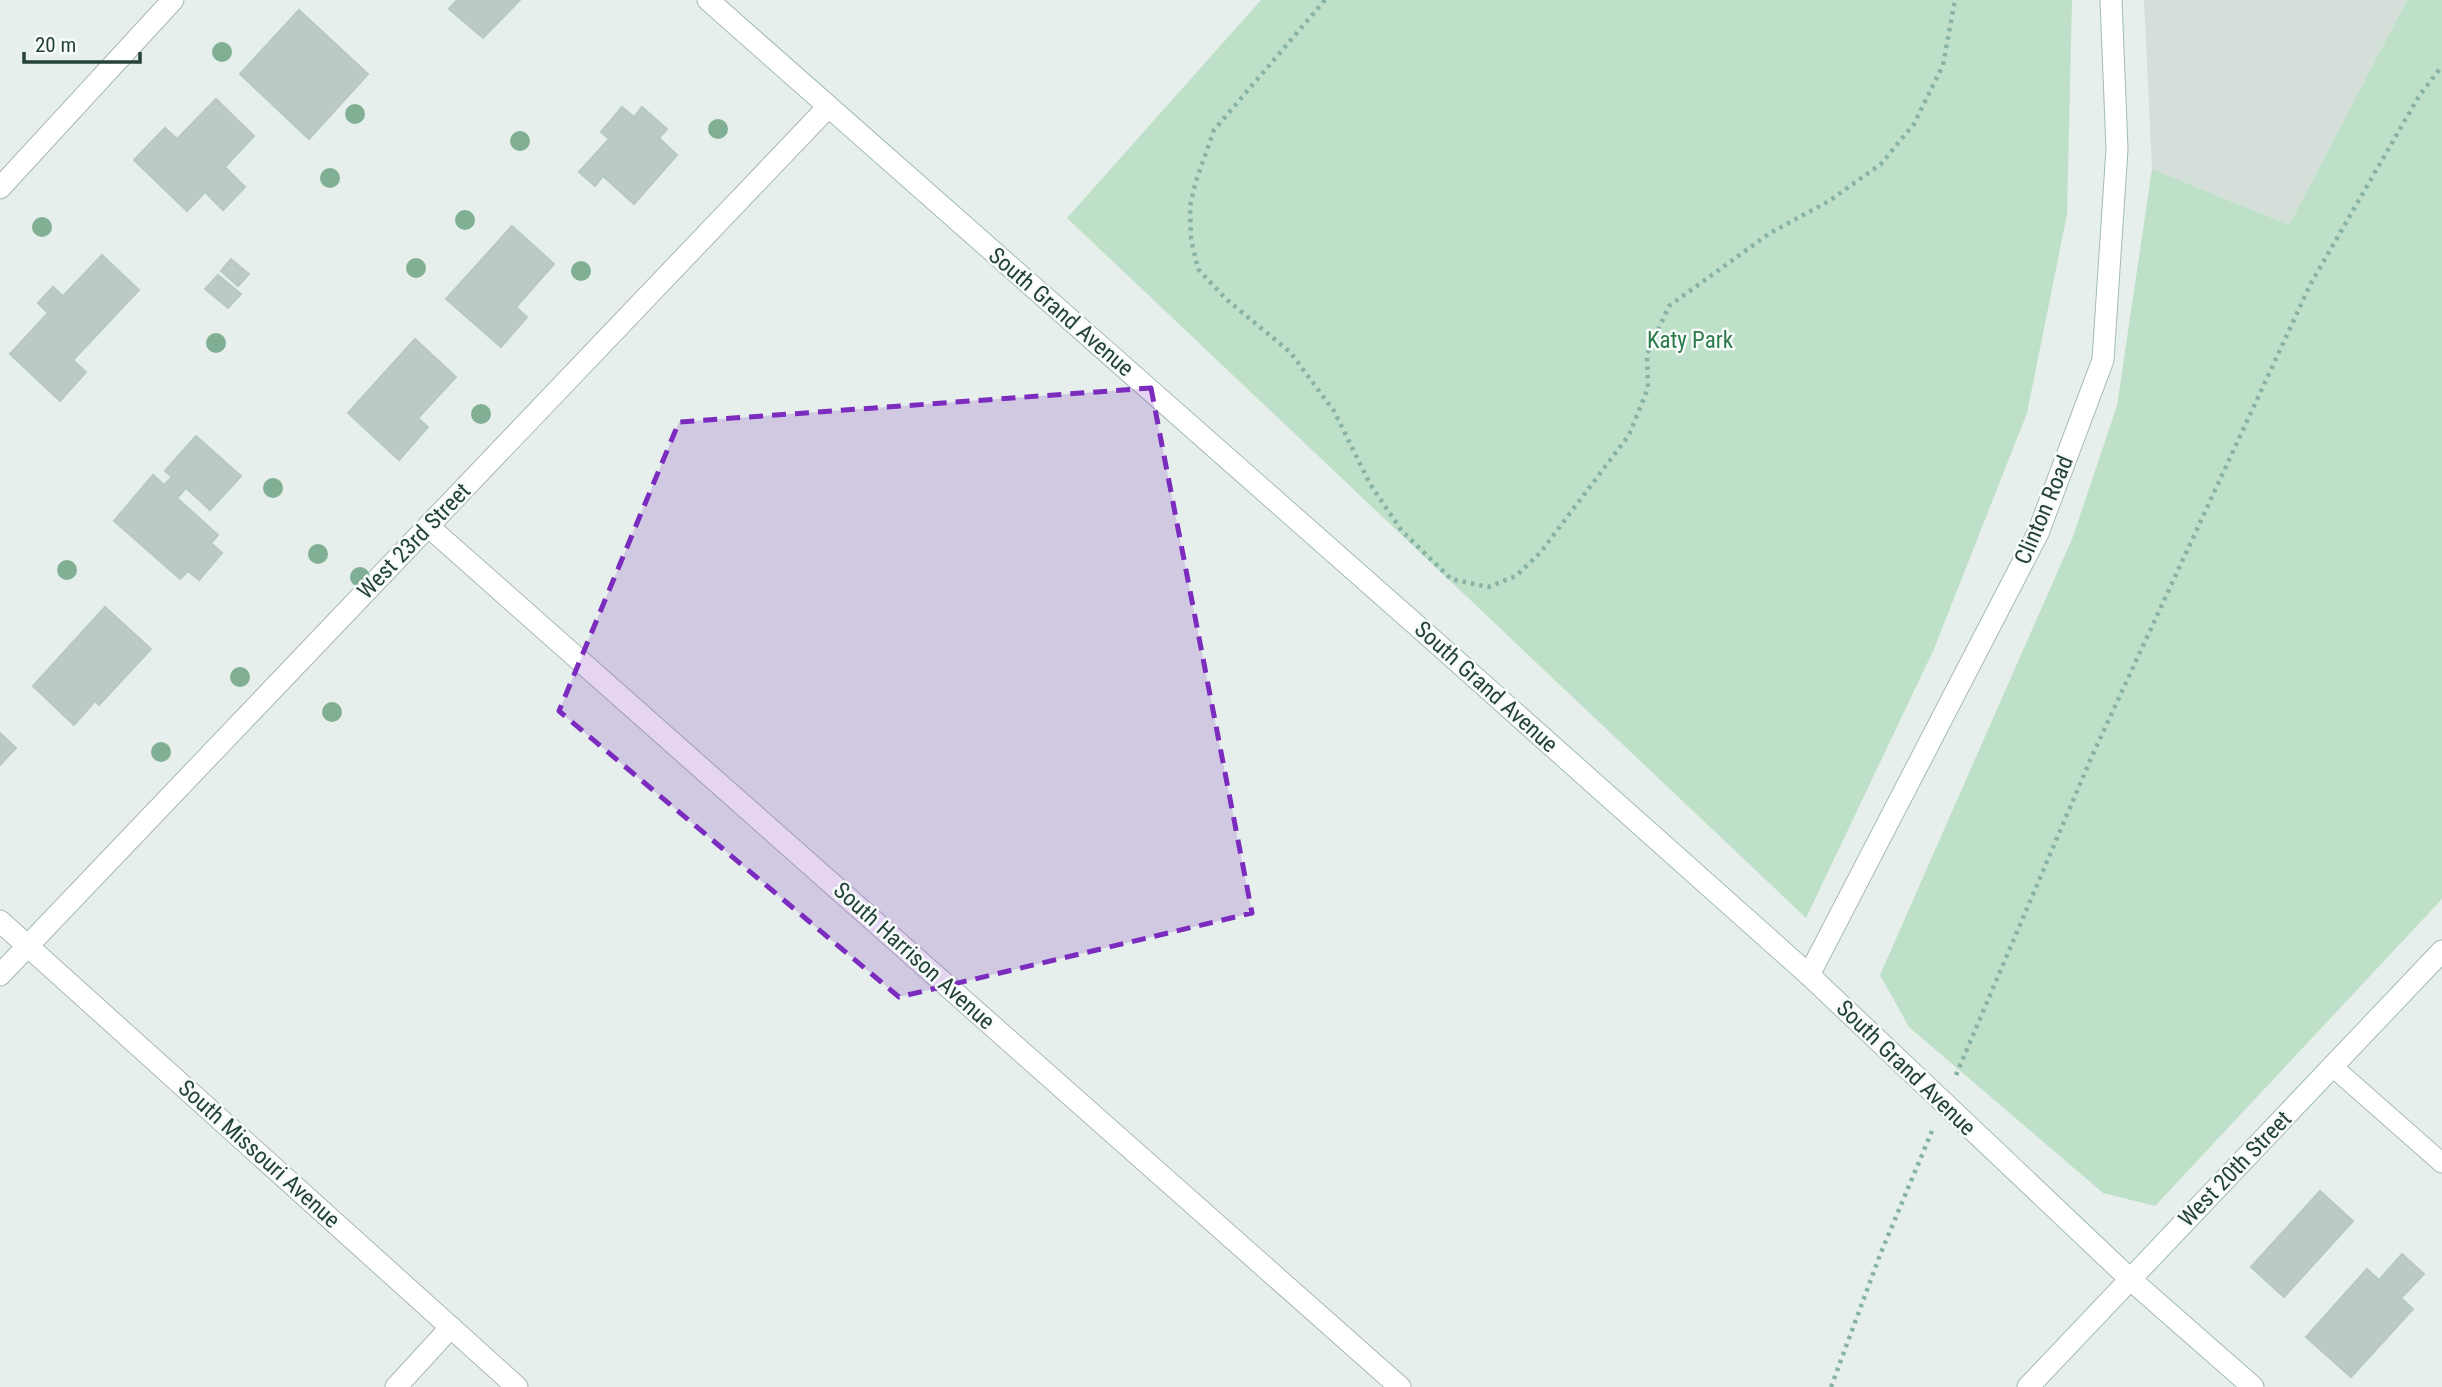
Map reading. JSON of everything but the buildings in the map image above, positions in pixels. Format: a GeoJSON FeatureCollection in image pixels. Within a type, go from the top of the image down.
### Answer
{"type":"FeatureCollection","features":[{"type":"Feature","properties":{"kind":"street"},"geometry":{"type":"LineString","coordinates":[[0,188],[173,0]]}},
{"type":"Feature","properties":{"kind":"street","name":"South Grand Avenue"},"geometry":{"type":"LineString","coordinates":[[708,0],[1434,640],[1809,975],[2130,1279],[2253,1387]]}},
{"type":"Feature","properties":{"kind":"street","name":"Clinton Road"},"geometry":{"type":"LineString","coordinates":[[1809,975],[2038,533],[2103,360],[2117,149],[2111,0]]}},
{"type":"Feature","properties":{"kind":"street","name":"West 23rd Street"},"geometry":{"type":"LineString","coordinates":[[0,975],[828,107]]}},
{"type":"Feature","properties":{"kind":"street","name":"South Harrison Avenue"},"geometry":{"type":"LineString","coordinates":[[428,526],[1400,1387]]}},
{"type":"Feature","properties":{"kind":"street","name":"South Missouri Avenue"},"geometry":{"type":"LineString","coordinates":[[0,921],[517,1387]]}},
{"type":"Feature","properties":{"kind":"street","name":"West 20th Street"},"geometry":{"type":"LineString","coordinates":[[2028,1387],[2442,951]]}},
{"type":"Feature","properties":{"kind":"street"},"geometry":{"type":"LineString","coordinates":[[396,1387],[452,1328]]}},
{"type":"Feature","properties":{"kind":"lane"},"geometry":{"type":"LineString","coordinates":[[2333,1067],[2442,1163]]}},
{"type":"Feature","properties":{"kind":"path"},"geometry":{"type":"LineString","coordinates":[[1325,0],[1214,130],[1190,206],[1191,239],[1198,269],[1226,299],[1290,352],[1334,411],[1370,484],[1402,531],[1451,579],[1488,587],[1516,576],[1540,553],[1629,435],[1648,388],[1647,354],[1669,306],[1770,233],[1829,201],[1881,164],[1914,124],[1943,65],[1955,0]]}},
{"type":"Feature","properties":{"kind":"path"},"geometry":{"type":"LineString","coordinates":[[1830,1387],[1880,1255],[2092,756],[2310,285],[2419,96],[2442,66]]}},
{"type":"Feature","properties":{"kind":"highlighted area"},"geometry":{"type":"Polygon","coordinates":[[[1151,388],[1252,913],[899,997],[559,711],[679,422],[1151,388]]]}},
{"type":"Feature","properties":{"kind":"shaded area"},"geometry":{"type":"Polygon","coordinates":[[[2144,0],[2407,0],[2289,225],[2152,169],[2144,0]]]}},
{"type":"Feature","properties":{"kind":"green space","name":"Katy Park"},"geometry":{"type":"Polygon","coordinates":[[[1261,0],[2072,0],[2067,214],[2027,413],[1934,649],[1806,918],[1067,218],[1261,0]]]}},
{"type":"Feature","properties":{"kind":"green space"},"geometry":{"type":"Polygon","coordinates":[[[2407,0],[2442,0],[2442,899],[2155,1206],[2103,1193],[1909,1027],[1880,975],[2072,539],[2117,406],[2152,169],[2289,225],[2407,0]]]}}]}
